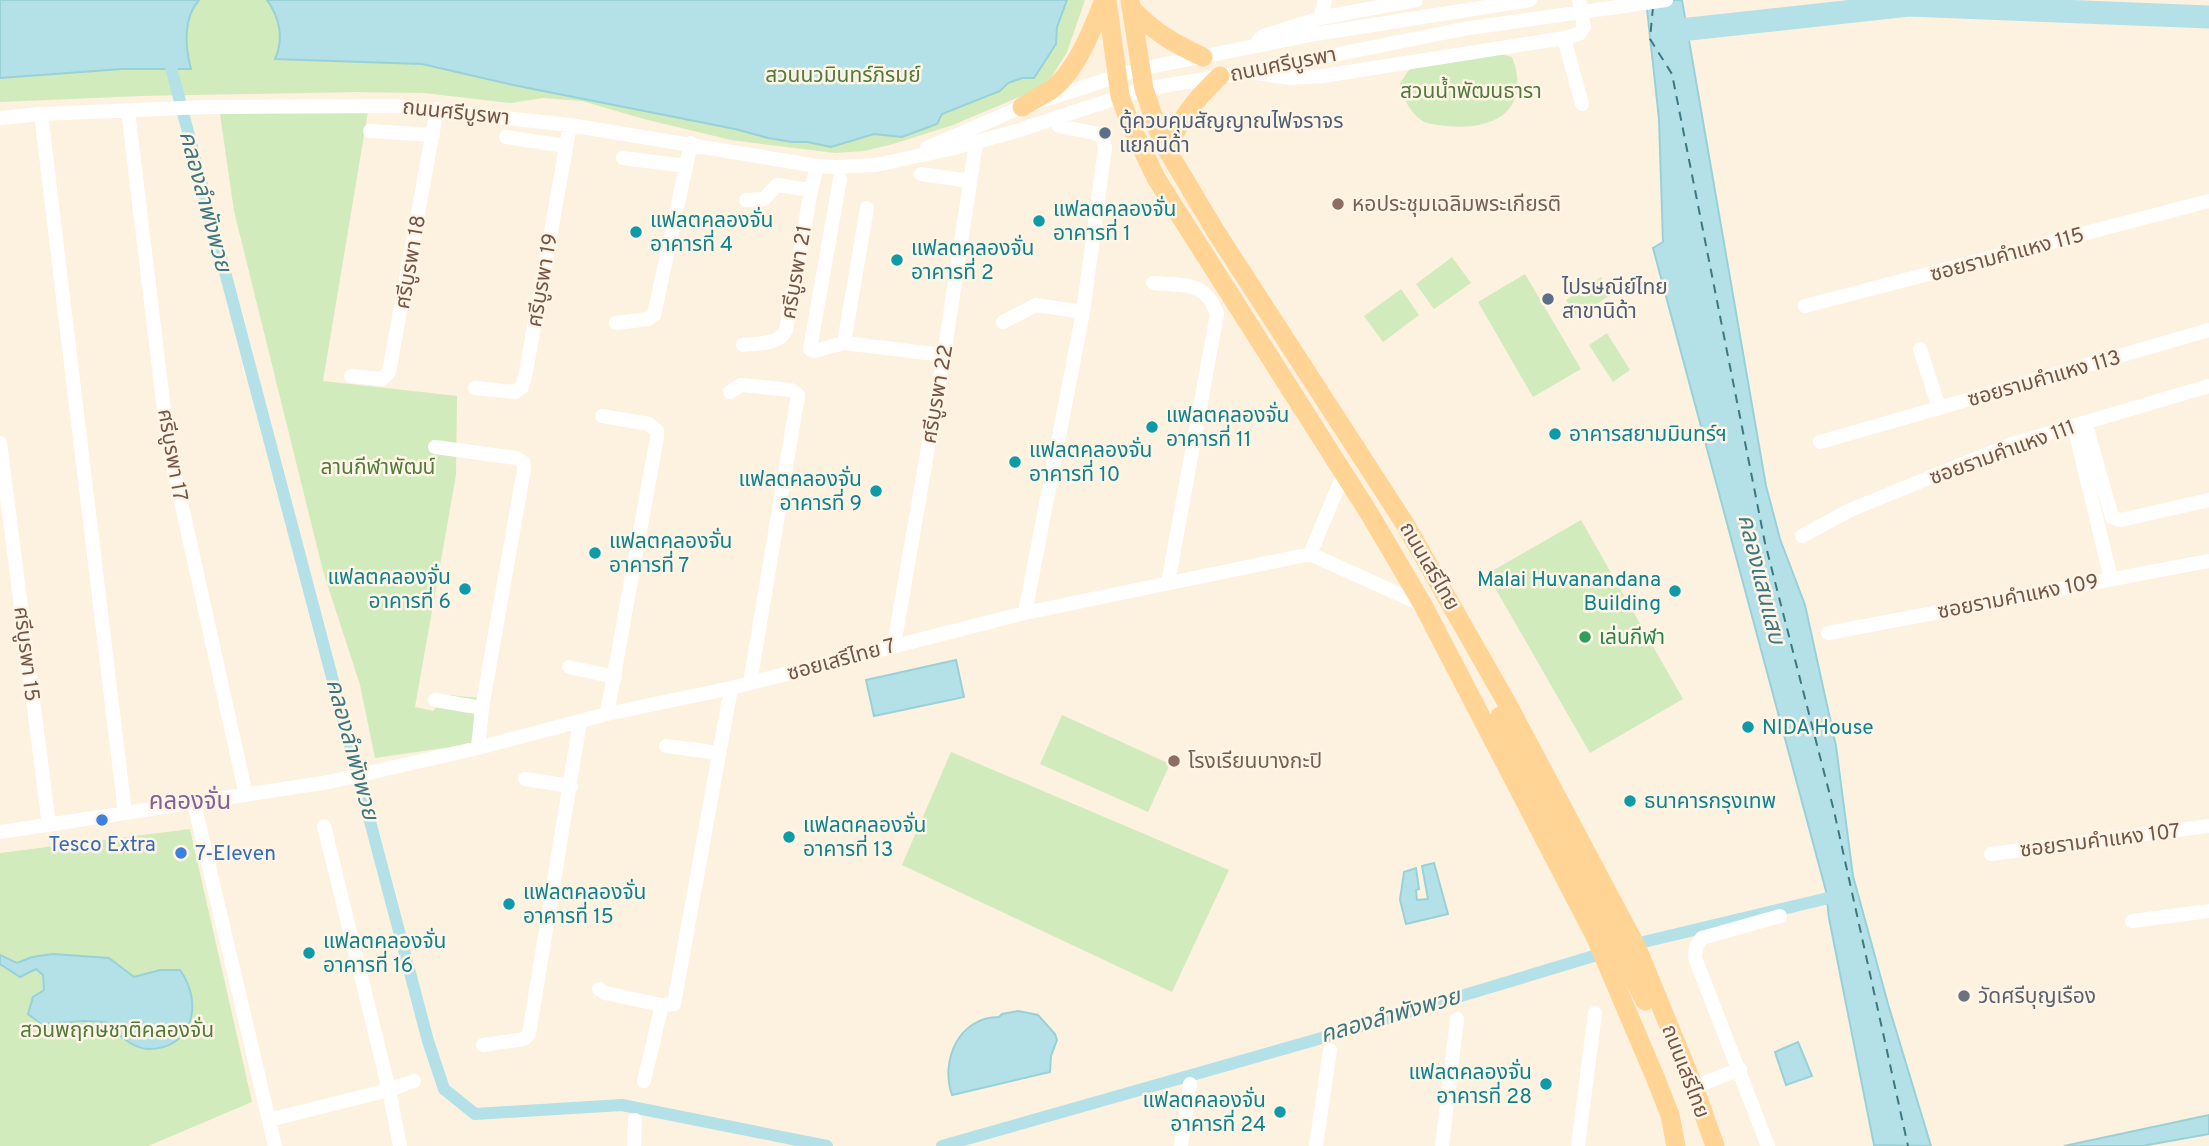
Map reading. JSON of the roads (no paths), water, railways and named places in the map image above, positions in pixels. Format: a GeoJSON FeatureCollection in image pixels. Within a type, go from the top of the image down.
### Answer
{"type":"FeatureCollection","features":[{"type":"Feature","properties":{"kind":"main road","name":"ถนนเสรีไทย"},"geometry":{"type":"LineString","coordinates":[[1105,0],[1120,96],[1156,178],[1344,473],[1423,606],[1595,936],[1670,1115],[1676,1146]]}},
{"type":"Feature","properties":{"kind":"main road"},"geometry":{"type":"LineString","coordinates":[[1022,107],[1051,90],[1063,79],[1095,24],[1105,0]]}},
{"type":"Feature","properties":{"kind":"main road","name":"ถนนเสรีไทย"},"geometry":{"type":"LineString","coordinates":[[1130,4],[1144,89],[1167,150],[1210,223],[1383,489],[1467,630],[1625,923],[1715,1146]]}},
{"type":"Feature","properties":{"kind":"main road"},"geometry":{"type":"LineString","coordinates":[[1130,4],[1150,28],[1203,57]]}},
{"type":"Feature","properties":{"kind":"main road"},"geometry":{"type":"LineString","coordinates":[[1167,150],[1179,122],[1220,76]]}},
{"type":"Feature","properties":{"kind":"main road"},"geometry":{"type":"LineString","coordinates":[[1467,630],[1506,729],[1640,989],[1686,1095],[1704,1146]]}},
{"type":"Feature","properties":{"kind":"main road"},"geometry":{"type":"LineString","coordinates":[[1670,1115],[1683,1146]]}},
{"type":"Feature","properties":{"kind":"street"},"geometry":{"type":"LineString","coordinates":[[1320,18],[1325,0]]}},
{"type":"Feature","properties":{"kind":"street"},"geometry":{"type":"LineString","coordinates":[[1249,48],[1264,36],[1320,18],[1416,0]]}},
{"type":"Feature","properties":{"kind":"street","name":"ถนนศรีบูรพา"},"geometry":{"type":"LineString","coordinates":[[907,157],[1022,107],[1140,69],[1407,19],[1530,0]]}},
{"type":"Feature","properties":{"kind":"street"},"geometry":{"type":"LineString","coordinates":[[1248,72],[1289,78],[1323,76],[1564,38],[1579,34],[1584,27],[1579,0]]}},
{"type":"Feature","properties":{"kind":"street","name":"ถนนศรีบูรพา"},"geometry":{"type":"LineString","coordinates":[[0,118],[205,107],[351,106],[437,109],[691,143],[817,166],[855,167],[976,143],[1144,89],[1248,72],[1412,39],[1666,0]]}},
{"type":"Feature","properties":{"kind":"street"},"geometry":{"type":"LineString","coordinates":[[1564,38],[1582,104]]}},
{"type":"Feature","properties":{"kind":"street","name":"ศรีบูรพา 18"},"geometry":{"type":"LineString","coordinates":[[351,376],[382,379],[389,372],[437,109]]}},
{"type":"Feature","properties":{"kind":"street","name":"ศรีบูรพา 17"},"geometry":{"type":"LineString","coordinates":[[128,111],[168,443],[246,795]]}},
{"type":"Feature","properties":{"kind":"street"},"geometry":{"type":"LineString","coordinates":[[41,114],[125,813]]}},
{"type":"Feature","properties":{"kind":"street","name":"ศรีบูรพา 19"},"geometry":{"type":"LineString","coordinates":[[475,388],[515,392],[522,387],[570,125]]}},
{"type":"Feature","properties":{"kind":"street"},"geometry":{"type":"LineString","coordinates":[[1025,613],[1083,312],[1105,148],[1099,134],[1059,126]]}},
{"type":"Feature","properties":{"kind":"street"},"geometry":{"type":"LineString","coordinates":[[370,131],[433,135]]}},
{"type":"Feature","properties":{"kind":"street"},"geometry":{"type":"LineString","coordinates":[[506,137],[566,146]]}},
{"type":"Feature","properties":{"kind":"street"},"geometry":{"type":"LineString","coordinates":[[616,323],[648,319],[654,315],[658,306],[691,143]]}},
{"type":"Feature","properties":{"kind":"street","name":"ศรีบูรพา 22"},"geometry":{"type":"LineString","coordinates":[[894,645],[944,355],[976,143]]}},
{"type":"Feature","properties":{"kind":"street"},"geometry":{"type":"LineString","coordinates":[[623,158],[686,166]]}},
{"type":"Feature","properties":{"kind":"street","name":"ศรีบูรพา 21"},"geometry":{"type":"LineString","coordinates":[[743,345],[777,341],[783,338],[786,331],[817,166]]}},
{"type":"Feature","properties":{"kind":"street"},"geometry":{"type":"LineString","coordinates":[[921,174],[970,180]]}},
{"type":"Feature","properties":{"kind":"street"},"geometry":{"type":"LineString","coordinates":[[840,179],[810,349],[814,351],[844,343],[944,355]]}},
{"type":"Feature","properties":{"kind":"street"},"geometry":{"type":"LineString","coordinates":[[746,200],[764,199],[777,185],[811,190]]}},
{"type":"Feature","properties":{"kind":"street","name":"ซอยรามคำแหง 115"},"geometry":{"type":"LineString","coordinates":[[1805,306],[2209,201]]}},
{"type":"Feature","properties":{"kind":"street"},"geometry":{"type":"LineString","coordinates":[[844,343],[867,208]]}},
{"type":"Feature","properties":{"kind":"street"},"geometry":{"type":"LineString","coordinates":[[1153,283],[1197,287],[1210,297],[1217,314],[1168,583]]}},
{"type":"Feature","properties":{"kind":"street"},"geometry":{"type":"LineString","coordinates":[[1003,323],[1036,305],[1083,312]]}},
{"type":"Feature","properties":{"kind":"street","name":"ซอยรามคำแหง 113"},"geometry":{"type":"LineString","coordinates":[[1920,349],[1939,408],[2209,330]]}},
{"type":"Feature","properties":{"kind":"street"},"geometry":{"type":"LineString","coordinates":[[730,392],[741,385],[791,390],[798,395],[750,682]]}},
{"type":"Feature","properties":{"kind":"street","name":"ซอยรามคำแหง 111"},"geometry":{"type":"LineString","coordinates":[[1802,536],[1850,510],[2012,444],[2080,427],[2209,386]]}},
{"type":"Feature","properties":{"kind":"street"},"geometry":{"type":"LineString","coordinates":[[1820,442],[1939,408]]}},
{"type":"Feature","properties":{"kind":"street"},"geometry":{"type":"LineString","coordinates":[[602,416],[649,425],[657,431],[607,714]]}},
{"type":"Feature","properties":{"kind":"street"},"geometry":{"type":"LineString","coordinates":[[2080,427],[2107,508],[2116,520],[2209,500]]}},
{"type":"Feature","properties":{"kind":"street"},"geometry":{"type":"LineString","coordinates":[[2080,427],[2111,579]]}},
{"type":"Feature","properties":{"kind":"street"},"geometry":{"type":"LineString","coordinates":[[435,447],[516,458],[523,462],[524,470],[482,708],[478,748]]}},
{"type":"Feature","properties":{"kind":"street","name":"ศรีบูรพา 15"},"geometry":{"type":"LineString","coordinates":[[1,449],[49,825]]}},
{"type":"Feature","properties":{"kind":"street"},"geometry":{"type":"LineString","coordinates":[[1344,473],[1310,554],[1423,606]]}},
{"type":"Feature","properties":{"kind":"street","name":"ซอยเสรีไทย 7"},"geometry":{"type":"LineString","coordinates":[[0,832],[329,782],[478,748],[607,714],[730,688],[1025,613],[1310,554]]}},
{"type":"Feature","properties":{"kind":"street","name":"ซอยรามคำแหง 109"},"geometry":{"type":"LineString","coordinates":[[1828,633],[2209,561]]}},
{"type":"Feature","properties":{"kind":"street"},"geometry":{"type":"LineString","coordinates":[[569,667],[615,677]]}},
{"type":"Feature","properties":{"kind":"street"},"geometry":{"type":"LineString","coordinates":[[599,989],[604,993],[662,1005],[674,1004],[730,688]]}},
{"type":"Feature","properties":{"kind":"street"},"geometry":{"type":"LineString","coordinates":[[435,700],[482,708]]}},
{"type":"Feature","properties":{"kind":"street"},"geometry":{"type":"LineString","coordinates":[[483,1045],[524,1039],[529,1034],[580,721]]}},
{"type":"Feature","properties":{"kind":"street"},"geometry":{"type":"LineString","coordinates":[[666,746],[719,753]]}},
{"type":"Feature","properties":{"kind":"street"},"geometry":{"type":"LineString","coordinates":[[526,779],[571,786]]}},
{"type":"Feature","properties":{"kind":"street"},"geometry":{"type":"LineString","coordinates":[[194,803],[275,1146]]}},
{"type":"Feature","properties":{"kind":"street"},"geometry":{"type":"LineString","coordinates":[[324,826],[400,1146]]}},
{"type":"Feature","properties":{"kind":"street","name":"ซอยรามคำแหง 107"},"geometry":{"type":"LineString","coordinates":[[1991,854],[2209,826]]}},
{"type":"Feature","properties":{"kind":"street"},"geometry":{"type":"LineString","coordinates":[[2132,921],[2209,912]]}},
{"type":"Feature","properties":{"kind":"street"},"geometry":{"type":"LineString","coordinates":[[1768,1146],[1695,958],[1696,947],[1702,938],[1780,916]]}},
{"type":"Feature","properties":{"kind":"street"},"geometry":{"type":"LineString","coordinates":[[644,1081],[662,1005]]}},
{"type":"Feature","properties":{"kind":"street"},"geometry":{"type":"LineString","coordinates":[[1577,1146],[1595,1013]]}},
{"type":"Feature","properties":{"kind":"street"},"geometry":{"type":"LineString","coordinates":[[1442,1146],[1457,1019]]}},
{"type":"Feature","properties":{"kind":"street"},"geometry":{"type":"LineString","coordinates":[[1316,1146],[1330,1050]]}},
{"type":"Feature","properties":{"kind":"street"},"geometry":{"type":"LineString","coordinates":[[1693,1087],[1740,1069]]}},
{"type":"Feature","properties":{"kind":"street"},"geometry":{"type":"LineString","coordinates":[[270,1121],[414,1081]]}},
{"type":"Feature","properties":{"kind":"street"},"geometry":{"type":"LineString","coordinates":[[1181,1146],[1189,1084]]}},
{"type":"Feature","properties":{"kind":"street"},"geometry":{"type":"LineString","coordinates":[[634,1146],[635,1120]]}},
{"type":"Feature","properties":{"kind":"water"},"geometry":{"type":"Polygon","coordinates":[[[0,0],[199,0],[188,24],[187,51],[191,69],[122,69],[0,78],[0,0]]]}},
{"type":"Feature","properties":{"kind":"water","name":"สวนนวมินทร์ภิรมย์"},"geometry":{"type":"Polygon","coordinates":[[[267,0],[1067,0],[1057,27],[1056,44],[1034,78],[1022,78],[1008,83],[1000,91],[942,114],[937,124],[902,137],[874,134],[831,147],[768,138],[422,64],[275,59],[280,36],[275,14],[267,0]]]}},
{"type":"Feature","properties":{"kind":"water","name":"คลองแสนแสบ"},"geometry":{"type":"Polygon","coordinates":[[[1646,0],[1682,0],[1766,486],[1780,539],[1805,605],[1836,746],[1853,876],[1931,1146],[1874,1145],[1826,891],[1653,248],[1663,242],[1659,119],[1646,0]]]}},
{"type":"Feature","properties":{"kind":"water"},"geometry":{"type":"Polygon","coordinates":[[[956,660],[964,697],[874,716],[866,680],[956,660]]]}},
{"type":"Feature","properties":{"kind":"water"},"geometry":{"type":"Polygon","coordinates":[[[1434,863],[1448,914],[1406,924],[1400,900],[1404,872],[1416,868],[1419,889],[1416,890],[1417,900],[1428,899],[1422,866],[1434,863]]]}},
{"type":"Feature","properties":{"kind":"water"},"geometry":{"type":"Polygon","coordinates":[[[53,954],[109,958],[134,977],[160,970],[180,970],[191,996],[192,1010],[184,1033],[175,1042],[147,1049],[130,1043],[106,1022],[41,1024],[28,1014],[33,997],[44,990],[43,975],[36,969],[20,977],[0,964],[0,955],[17,963],[32,957],[53,954]]]}},
{"type":"Feature","properties":{"kind":"water"},"geometry":{"type":"Polygon","coordinates":[[[1018,1011],[1038,1015],[1055,1034],[1057,1040],[1051,1056],[1050,1072],[952,1095],[949,1082],[951,1055],[963,1032],[985,1019],[1018,1011]]]}},
{"type":"Feature","properties":{"kind":"water"},"geometry":{"type":"Polygon","coordinates":[[[1798,1042],[1812,1076],[1786,1085],[1775,1052],[1798,1042]]]}},
{"type":"Feature","properties":{"kind":"water"},"geometry":{"type":"Polygon","coordinates":[[[2209,1115],[2209,1134],[2142,1146],[2064,1146],[2209,1115]]]}},
{"type":"Feature","properties":{"kind":"waterway"},"geometry":{"type":"LineString","coordinates":[[1671,31],[1909,5],[2209,17]]}},
{"type":"Feature","properties":{"kind":"waterway","name":"คลองลำพังพวย"},"geometry":{"type":"LineString","coordinates":[[168,56],[428,1041],[444,1089],[475,1114],[622,1105],[827,1146]]}},
{"type":"Feature","properties":{"kind":"waterway","name":"คลองลำพังพวย"},"geometry":{"type":"LineString","coordinates":[[1631,945],[1841,895]]}},
{"type":"Feature","properties":{"kind":"waterway","name":"คลองลำพังพวย"},"geometry":{"type":"LineString","coordinates":[[942,1146],[1315,1040],[1607,952]]}},
{"type":"Feature","properties":{"kind":"place","name":"ตู้ควบคุมสัญญาณไฟจราจร แยกนิด้า"},"geometry":{"type":"Point","coordinates":[1105,133]}},
{"type":"Feature","properties":{"kind":"place","name":"หอประชุมเฉลิมพระเกียรติ"},"geometry":{"type":"Point","coordinates":[1338,204]}},
{"type":"Feature","properties":{"kind":"place","name":"แฟลตคลองจั่น อาคารที่ 1"},"geometry":{"type":"Point","coordinates":[1039,221]}},
{"type":"Feature","properties":{"kind":"place","name":"แฟลตคลองจั่น อาคารที่ 4"},"geometry":{"type":"Point","coordinates":[636,232]}},
{"type":"Feature","properties":{"kind":"place","name":"แฟลตคลองจั่น อาคารที่ 2"},"geometry":{"type":"Point","coordinates":[897,260]}},
{"type":"Feature","properties":{"kind":"place","name":"ไปรษณีย์ไทย สาขานิด้า"},"geometry":{"type":"Point","coordinates":[1548,299]}},
{"type":"Feature","properties":{"kind":"place","name":"แฟลตคลองจั่น อาคารที่ 11"},"geometry":{"type":"Point","coordinates":[1152,427]}},
{"type":"Feature","properties":{"kind":"place","name":"อาคารสยามมินทร์ฯ"},"geometry":{"type":"Point","coordinates":[1555,434]}},
{"type":"Feature","properties":{"kind":"place","name":"แฟลตคลองจั่น อาคารที่ 10"},"geometry":{"type":"Point","coordinates":[1015,462]}},
{"type":"Feature","properties":{"kind":"place","name":"แฟลตคลองจั่น อาคารที่ 9"},"geometry":{"type":"Point","coordinates":[876,491]}},
{"type":"Feature","properties":{"kind":"place","name":"แฟลตคลองจั่น อาคารที่ 7"},"geometry":{"type":"Point","coordinates":[595,553]}},
{"type":"Feature","properties":{"kind":"place","name":"แฟลตคลองจั่น อาคารที่ 6"},"geometry":{"type":"Point","coordinates":[465,589]}},
{"type":"Feature","properties":{"kind":"place","name":"Malai Huvanandana Building"},"geometry":{"type":"Point","coordinates":[1675,591]}},
{"type":"Feature","properties":{"kind":"place","name":"เล่นกีฬา"},"geometry":{"type":"Point","coordinates":[1585,637]}},
{"type":"Feature","properties":{"kind":"place","name":"NIDA House"},"geometry":{"type":"Point","coordinates":[1748,727]}},
{"type":"Feature","properties":{"kind":"place","name":"โรงเรียนบางกะปิ"},"geometry":{"type":"Point","coordinates":[1174,761]}},
{"type":"Feature","properties":{"kind":"place","name":"ธนาคารกรุงเทพ"},"geometry":{"type":"Point","coordinates":[1630,801]}},
{"type":"Feature","properties":{"kind":"place","name":"Tesco Extra"},"geometry":{"type":"Point","coordinates":[102,820]}},
{"type":"Feature","properties":{"kind":"place","name":"แฟลตคลองจั่น อาคารที่ 13"},"geometry":{"type":"Point","coordinates":[789,837]}},
{"type":"Feature","properties":{"kind":"place","name":"7-Eleven"},"geometry":{"type":"Point","coordinates":[181,853]}},
{"type":"Feature","properties":{"kind":"place","name":"แฟลตคลองจั่น อาคารที่ 15"},"geometry":{"type":"Point","coordinates":[509,904]}},
{"type":"Feature","properties":{"kind":"place","name":"แฟลตคลองจั่น อาคารที่ 16"},"geometry":{"type":"Point","coordinates":[309,953]}},
{"type":"Feature","properties":{"kind":"place","name":"วัดศรีบุญเรือง"},"geometry":{"type":"Point","coordinates":[1964,996]}},
{"type":"Feature","properties":{"kind":"place","name":"แฟลตคลองจั่น อาคารที่ 28"},"geometry":{"type":"Point","coordinates":[1546,1084]}},
{"type":"Feature","properties":{"kind":"place","name":"แฟลตคลองจั่น อาคารที่ 24"},"geometry":{"type":"Point","coordinates":[1280,1112]}},
{"type":"Feature","properties":{"kind":"district","name":"คลองจั่น"},"geometry":{"type":"Point","coordinates":[190,801]}},
{"type":"Feature","properties":{"kind":"park label","name":"สวนน้ำพัฒนธารา"},"geometry":{"type":"Point","coordinates":[1471,91]}},
{"type":"Feature","properties":{"kind":"park label","name":"ลานกีฬาพัฒน์"},"geometry":{"type":"Point","coordinates":[378,467]}},
{"type":"Feature","properties":{"kind":"park label","name":"สวนพฤกษชาติคลองจั่น"},"geometry":{"type":"Point","coordinates":[117,1030]}}]}
